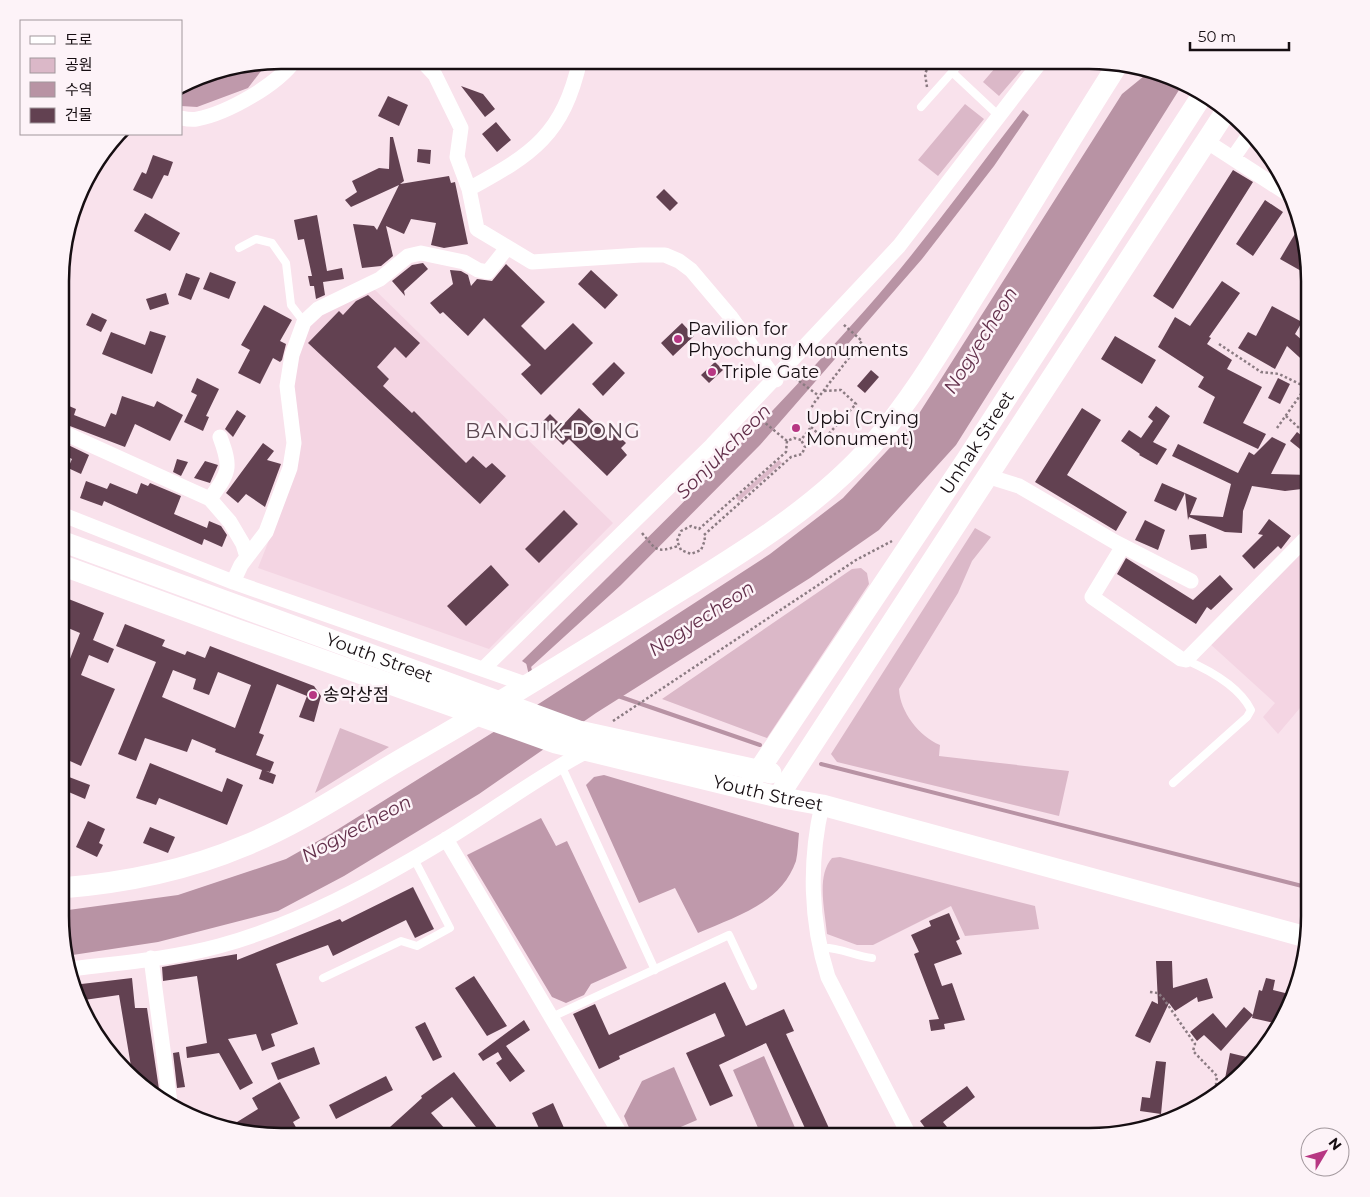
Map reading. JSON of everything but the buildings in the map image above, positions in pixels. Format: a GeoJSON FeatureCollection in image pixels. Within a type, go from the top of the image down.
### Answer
{"type":"FeatureCollection","features":[{"type":"Feature","properties":{"kind":"main road"},"geometry":{"type":"LineString","coordinates":[[69,887],[106,884],[155,875],[244,846],[294,822],[498,712],[528,685],[720,566],[792,516],[838,479],[863,454],[899,410],[944,346],[1114,71]]}},
{"type":"Feature","properties":{"kind":"main road","name":"Unhak Street"},"geometry":{"type":"LineString","coordinates":[[747,788],[967,459],[1199,100]]}},
{"type":"Feature","properties":{"kind":"main road","name":"Unhak Street"},"geometry":{"type":"LineString","coordinates":[[784,788],[1222,116]]}},
{"type":"Feature","properties":{"kind":"main road","name":"Youth Street"},"geometry":{"type":"LineString","coordinates":[[69,544],[498,712],[556,743],[747,788],[784,788]]}},
{"type":"Feature","properties":{"kind":"main road","name":"Youth Street"},"geometry":{"type":"LineString","coordinates":[[69,568],[238,630],[498,712],[760,770],[784,788],[822,805],[1300,936]]}},
{"type":"Feature","properties":{"kind":"street"},"geometry":{"type":"LineString","coordinates":[[182,118],[196,120],[235,105],[276,80],[286,69]]}},
{"type":"Feature","properties":{"kind":"street"},"geometry":{"type":"LineString","coordinates":[[429,69],[434,75],[461,128],[457,157],[469,189],[477,229],[532,262],[641,255],[665,255],[679,261],[691,270],[730,316],[776,380]]}},
{"type":"Feature","properties":{"kind":"street"},"geometry":{"type":"LineString","coordinates":[[469,189],[512,165],[545,138],[562,116],[570,99],[578,69]]}},
{"type":"Feature","properties":{"kind":"street"},"geometry":{"type":"LineString","coordinates":[[483,669],[776,380],[899,246],[1035,69]]}},
{"type":"Feature","properties":{"kind":"street"},"geometry":{"type":"LineString","coordinates":[[1233,158],[1246,138]]}},
{"type":"Feature","properties":{"kind":"street"},"geometry":{"type":"LineString","coordinates":[[1206,140],[1280,189]]}},
{"type":"Feature","properties":{"kind":"street"},"geometry":{"type":"LineString","coordinates":[[233,582],[247,557],[266,532],[290,468],[294,443],[287,386],[292,355],[304,322],[318,309],[380,279],[408,256],[421,254],[464,262],[478,270],[488,272],[507,248]]}},
{"type":"Feature","properties":{"kind":"street"},"geometry":{"type":"LineString","coordinates":[[69,435],[210,498],[230,522],[243,544],[247,557]]}},
{"type":"Feature","properties":{"kind":"street"},"geometry":{"type":"LineString","coordinates":[[210,498],[225,478],[229,460],[220,437]]}},
{"type":"Feature","properties":{"kind":"street"},"geometry":{"type":"LineString","coordinates":[[987,476],[1019,486],[1123,546],[1191,581]]}},
{"type":"Feature","properties":{"kind":"street"},"geometry":{"type":"LineString","coordinates":[[69,517],[233,582],[528,685]]}},
{"type":"Feature","properties":{"kind":"street"},"geometry":{"type":"LineString","coordinates":[[1123,546],[1092,597],[1180,659],[1186,660],[1301,543]]}},
{"type":"Feature","properties":{"kind":"street"},"geometry":{"type":"LineString","coordinates":[[75,968],[197,951],[249,937],[302,916],[446,840],[561,765],[587,751]]}},
{"type":"Feature","properties":{"kind":"street"},"geometry":{"type":"LineString","coordinates":[[822,805],[815,835],[813,876],[815,924],[819,948],[828,977],[905,1128]]}},
{"type":"Feature","properties":{"kind":"street"},"geometry":{"type":"LineString","coordinates":[[446,840],[617,1128]]}},
{"type":"Feature","properties":{"kind":"street"},"geometry":{"type":"LineString","coordinates":[[151,958],[169,1097]]}},
{"type":"Feature","properties":{"kind":"lane"},"geometry":{"type":"LineString","coordinates":[[921,107],[955,69]]}},
{"type":"Feature","properties":{"kind":"lane"},"geometry":{"type":"LineString","coordinates":[[952,72],[999,116]]}},
{"type":"Feature","properties":{"kind":"lane"},"geometry":{"type":"LineString","coordinates":[[238,248],[256,239],[272,242],[286,263],[291,305],[304,322]]}},
{"type":"Feature","properties":{"kind":"lane"},"geometry":{"type":"LineString","coordinates":[[1173,783],[1247,718],[1251,710],[1247,702],[1228,684],[1205,668],[1186,660]]}},
{"type":"Feature","properties":{"kind":"lane"},"geometry":{"type":"LineString","coordinates":[[561,765],[655,970]]}},
{"type":"Feature","properties":{"kind":"lane"},"geometry":{"type":"LineString","coordinates":[[323,978],[401,941],[417,946],[450,928],[413,857]]}},
{"type":"Feature","properties":{"kind":"lane"},"geometry":{"type":"LineString","coordinates":[[552,1017],[729,936],[753,986]]}},
{"type":"Feature","properties":{"kind":"lane"},"geometry":{"type":"LineString","coordinates":[[819,948],[830,947],[858,956],[872,958]]}},
{"type":"Feature","properties":{"kind":"path"},"geometry":{"type":"LineString","coordinates":[[927,69],[925,84],[931,96]]}},
{"type":"Feature","properties":{"kind":"path"},"geometry":{"type":"LineString","coordinates":[[824,391],[841,390],[856,404],[824,439],[811,427],[808,414],[819,396],[862,341],[846,327]]}},
{"type":"Feature","properties":{"kind":"path"},"geometry":{"type":"LineString","coordinates":[[1219,344],[1261,372],[1279,374],[1301,385]]}},
{"type":"Feature","properties":{"kind":"path"},"geometry":{"type":"LineString","coordinates":[[797,380],[819,396]]}},
{"type":"Feature","properties":{"kind":"path"},"geometry":{"type":"LineString","coordinates":[[1277,428],[1301,394]]}},
{"type":"Feature","properties":{"kind":"path"},"geometry":{"type":"LineString","coordinates":[[1286,416],[1301,430]]}},
{"type":"Feature","properties":{"kind":"path"},"geometry":{"type":"LineString","coordinates":[[761,419],[787,441]]}},
{"type":"Feature","properties":{"kind":"path"},"geometry":{"type":"LineString","coordinates":[[801,440],[811,427]]}},
{"type":"Feature","properties":{"kind":"path"},"geometry":{"type":"LineString","coordinates":[[787,441],[794,438],[801,440]]}},
{"type":"Feature","properties":{"kind":"path"},"geometry":{"type":"LineString","coordinates":[[704,535],[792,457],[799,456],[804,450],[801,440]]}},
{"type":"Feature","properties":{"kind":"path"},"geometry":{"type":"LineString","coordinates":[[699,529],[786,452],[787,441]]}},
{"type":"Feature","properties":{"kind":"path"},"geometry":{"type":"LineString","coordinates":[[786,452],[792,457]]}},
{"type":"Feature","properties":{"kind":"path"},"geometry":{"type":"LineString","coordinates":[[732,499],[737,505]]}},
{"type":"Feature","properties":{"kind":"path"},"geometry":{"type":"LineString","coordinates":[[691,526],[699,529],[704,535],[704,545],[696,553],[686,553],[678,546],[678,535],[681,531],[691,526]]}},
{"type":"Feature","properties":{"kind":"path"},"geometry":{"type":"LineString","coordinates":[[644,536],[658,550],[662,551],[678,546]]}},
{"type":"Feature","properties":{"kind":"path"},"geometry":{"type":"LineString","coordinates":[[633,707],[856,560],[900,536]]}},
{"type":"Feature","properties":{"kind":"path"},"geometry":{"type":"LineString","coordinates":[[1150,992],[1158,993],[1163,998],[1195,1044],[1193,1051],[1217,1076],[1217,1085]]}},
{"type":"Feature","properties":{"kind":"shaded area"},"geometry":{"type":"Polygon","coordinates":[[[262,70],[248,88],[197,107],[182,106],[182,94],[226,76],[262,70]]]}},
{"type":"Feature","properties":{"kind":"shaded area"},"geometry":{"type":"Polygon","coordinates":[[[372,287],[613,523],[489,649],[258,568],[297,469],[292,389],[296,356],[305,330],[321,315],[372,287]]]}},
{"type":"Feature","properties":{"kind":"shaded area"},"geometry":{"type":"Polygon","coordinates":[[[1301,551],[1301,709],[1278,734],[1263,717],[1275,703],[1209,643],[1301,551]]]}},
{"type":"Feature","properties":{"kind":"shaded area"},"geometry":{"type":"Polygon","coordinates":[[[604,775],[799,833],[796,861],[789,876],[780,888],[756,907],[698,933],[675,888],[639,903],[586,785],[594,777],[604,775]]]}},
{"type":"Feature","properties":{"kind":"shaded area"},"geometry":{"type":"Polygon","coordinates":[[[541,818],[556,846],[567,841],[627,968],[591,984],[584,995],[566,1003],[552,997],[467,855],[541,818]]]}},
{"type":"Feature","properties":{"kind":"shaded area"},"geometry":{"type":"Polygon","coordinates":[[[764,1056],[795,1128],[758,1128],[733,1070],[764,1056]]]}},
{"type":"Feature","properties":{"kind":"shaded area"},"geometry":{"type":"Polygon","coordinates":[[[674,1067],[697,1120],[678,1128],[629,1128],[624,1116],[642,1081],[674,1067]]]}},
{"type":"Feature","properties":{"kind":"green space"},"geometry":{"type":"Polygon","coordinates":[[[994,69],[1022,69],[999,96],[983,82],[994,69]]]}},
{"type":"Feature","properties":{"kind":"green space"},"geometry":{"type":"Polygon","coordinates":[[[965,104],[984,119],[938,176],[918,160],[965,104]]]}},
{"type":"Feature","properties":{"kind":"green space"},"geometry":{"type":"Polygon","coordinates":[[[779,460],[782,463],[739,501],[736,498],[779,460]]]}},
{"type":"Feature","properties":{"kind":"green space"},"geometry":{"type":"Polygon","coordinates":[[[975,528],[991,537],[972,561],[958,593],[899,689],[900,698],[912,722],[925,736],[940,745],[939,756],[1069,771],[1059,816],[837,762],[831,754],[975,528]]]}},
{"type":"Feature","properties":{"kind":"green space"},"geometry":{"type":"Polygon","coordinates":[[[861,568],[867,573],[869,584],[767,738],[662,699],[852,569],[861,568]]]}},
{"type":"Feature","properties":{"kind":"green space"},"geometry":{"type":"Polygon","coordinates":[[[340,728],[389,747],[315,793],[340,728]]]}},
{"type":"Feature","properties":{"kind":"green space"},"geometry":{"type":"Polygon","coordinates":[[[840,857],[1035,906],[1039,929],[965,936],[951,906],[873,945],[857,945],[827,934],[823,905],[824,874],[832,858],[840,857]]]}},
{"type":"Feature","properties":{"kind":"water","name":"Nogyecheon"},"geometry":{"type":"Polygon","coordinates":[[[1144,76],[1179,89],[956,445],[879,530],[810,578],[596,713],[479,794],[344,876],[278,911],[158,942],[73,955],[69,930],[69,910],[178,895],[286,859],[332,833],[540,703],[770,554],[843,498],[913,423],[1122,94],[1144,76]]]}},
{"type":"Feature","properties":{"kind":"water"},"geometry":{"type":"Polygon","coordinates":[[[1023,110],[1029,115],[994,166],[922,259],[760,445],[621,585],[531,667],[522,661],[697,488],[825,355],[907,261],[1023,110]]]}},
{"type":"Feature","properties":{"kind":"waterway","name":"Sonjukcheon"},"geometry":{"type":"LineString","coordinates":[[528,662],[530,671]]}},
{"type":"Feature","properties":{"kind":"waterway"},"geometry":{"type":"LineString","coordinates":[[618,696],[760,745]]}},
{"type":"Feature","properties":{"kind":"waterway"},"geometry":{"type":"LineString","coordinates":[[821,764],[1301,886]]}},
{"type":"Feature","properties":{"kind":"place","name":"Pavilion for Phyochung Monuments"},"geometry":{"type":"Point","coordinates":[678,339]}},
{"type":"Feature","properties":{"kind":"place","name":"Triple Gate"},"geometry":{"type":"Point","coordinates":[712,372]}},
{"type":"Feature","properties":{"kind":"place","name":"Upbi (Crying Monument)"},"geometry":{"type":"Point","coordinates":[796,428]}},
{"type":"Feature","properties":{"kind":"place","name":"송악상점"},"geometry":{"type":"Point","coordinates":[313,695]}},
{"type":"Feature","properties":{"kind":"district","name":"BANGJIK-DONG"},"geometry":{"type":"Point","coordinates":[553,431]}}]}
